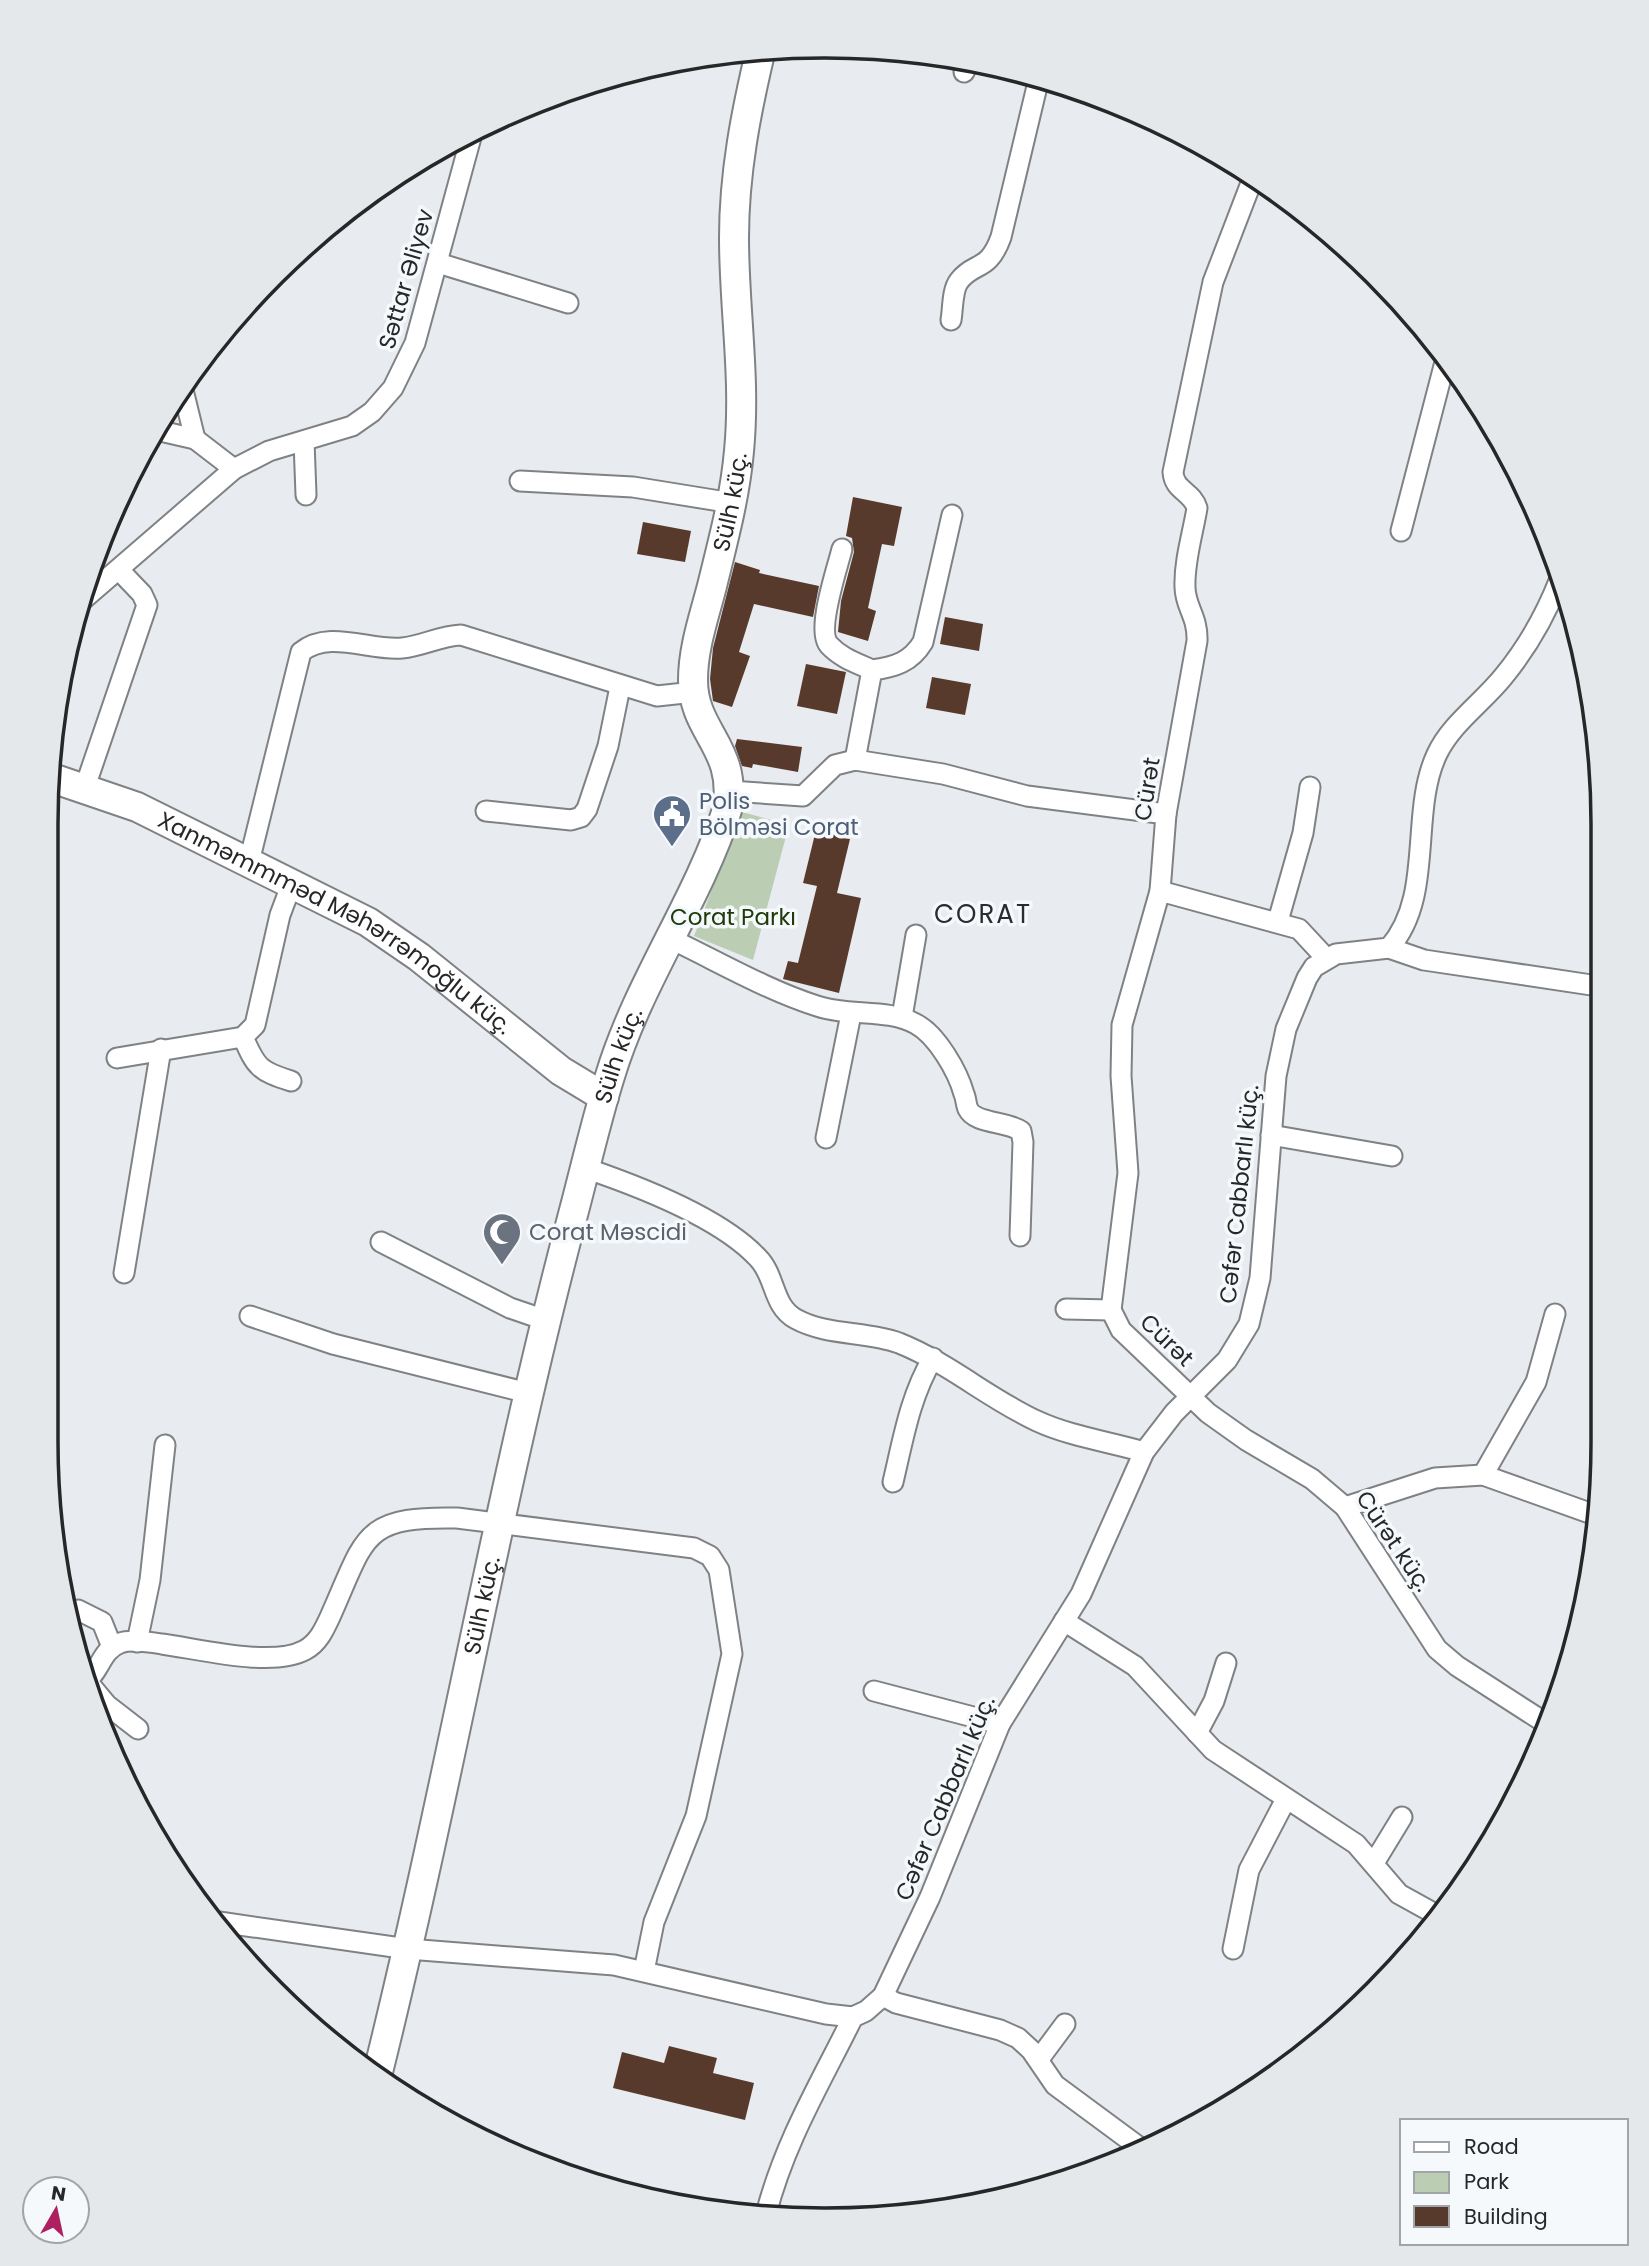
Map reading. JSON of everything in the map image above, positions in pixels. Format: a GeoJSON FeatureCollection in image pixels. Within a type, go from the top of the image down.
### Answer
{"type":"FeatureCollection","features":[{"type":"Feature","properties":{"kind":"street","name":"Sülh küç."},"geometry":{"type":"LineString","coordinates":[[380,2065],[408,1949],[528,1393],[604,1097],[629,1025],[720,829],[730,791],[726,764],[701,715],[694,692],[694,668],[699,635],[732,503],[742,403],[734,241],[735,200],[742,135],[758,61]]}},
{"type":"Feature","properties":{"kind":"street"},"geometry":{"type":"LineString","coordinates":[[951,320],[956,285],[961,278],[993,257],[1002,237],[1037,88]]}},
{"type":"Feature","properties":{"kind":"street","name":"Səttar Əliyev"},"geometry":{"type":"LineString","coordinates":[[94,590],[234,469],[269,451],[352,426],[372,412],[393,388],[415,343],[468,146]]}},
{"type":"Feature","properties":{"kind":"street","name":"Cürət"},"geometry":{"type":"LineString","coordinates":[[1190,1396],[1121,1330],[1111,1310],[1128,1173],[1121,1076],[1122,1025],[1160,891],[1166,814],[1191,687],[1198,628],[1185,585],[1197,508],[1192,497],[1180,491],[1173,482],[1173,472],[1213,282],[1250,187]]}},
{"type":"Feature","properties":{"kind":"street"},"geometry":{"type":"LineString","coordinates":[[438,263],[568,303]]}},
{"type":"Feature","properties":{"kind":"street"},"geometry":{"type":"LineString","coordinates":[[1401,531],[1445,375]]}},
{"type":"Feature","properties":{"kind":"street"},"geometry":{"type":"LineString","coordinates":[[186,401],[195,439]]}},
{"type":"Feature","properties":{"kind":"street"},"geometry":{"type":"LineString","coordinates":[[166,432],[195,439],[234,469]]}},
{"type":"Feature","properties":{"kind":"street"},"geometry":{"type":"LineString","coordinates":[[304,442],[306,495]]}},
{"type":"Feature","properties":{"kind":"street"},"geometry":{"type":"LineString","coordinates":[[520,481],[633,486],[732,503]]}},
{"type":"Feature","properties":{"kind":"street"},"geometry":{"type":"LineString","coordinates":[[842,549],[823,626],[827,643],[843,657],[872,670],[904,663],[917,652],[923,642],[952,515]]}},
{"type":"Feature","properties":{"kind":"street"},"geometry":{"type":"LineString","coordinates":[[85,787],[146,605],[142,594],[119,570]]}},
{"type":"Feature","properties":{"kind":"street"},"geometry":{"type":"LineString","coordinates":[[1390,948],[1404,925],[1413,892],[1426,791],[1438,752],[1449,736],[1503,677],[1556,596]]}},
{"type":"Feature","properties":{"kind":"street"},"geometry":{"type":"LineString","coordinates":[[249,862],[301,652],[311,644],[331,641],[400,648],[418,645],[440,636],[461,635],[620,687],[657,696],[694,692]]}},
{"type":"Feature","properties":{"kind":"street"},"geometry":{"type":"LineString","coordinates":[[855,760],[872,670]]}},
{"type":"Feature","properties":{"kind":"street"},"geometry":{"type":"LineString","coordinates":[[486,811],[571,820],[581,817],[587,809],[608,746],[620,687]]}},
{"type":"Feature","properties":{"kind":"street"},"geometry":{"type":"LineString","coordinates":[[730,791],[803,796],[835,765],[855,760],[943,774],[1027,796],[1166,814]]}},
{"type":"Feature","properties":{"kind":"street","name":"Xanməmmməd Məhərrəmoğlu küç."},"geometry":{"type":"LineString","coordinates":[[59,780],[137,807],[292,883],[397,941],[561,1071],[604,1097]]}},
{"type":"Feature","properties":{"kind":"street"},"geometry":{"type":"LineString","coordinates":[[1278,921],[1303,833],[1310,787]]}},
{"type":"Feature","properties":{"kind":"street"},"geometry":{"type":"LineString","coordinates":[[117,1058],[161,1049],[224,1042],[243,1037],[255,1025],[280,915],[292,883]]}},
{"type":"Feature","properties":{"kind":"street"},"geometry":{"type":"LineString","coordinates":[[1160,891],[1278,921],[1308,936],[1326,958],[1336,954],[1390,948],[1424,960],[1591,985]]}},
{"type":"Feature","properties":{"kind":"street"},"geometry":{"type":"LineString","coordinates":[[902,1017],[916,936]]}},
{"type":"Feature","properties":{"kind":"street"},"geometry":{"type":"LineString","coordinates":[[671,939],[794,998],[851,1014],[902,1017],[920,1026],[936,1043],[959,1079],[968,1111],[976,1117],[1012,1125],[1021,1131],[1023,1142],[1020,1236]]}},
{"type":"Feature","properties":{"kind":"street","name":"Cəfər Cabbarlı küç."},"geometry":{"type":"LineString","coordinates":[[768,2206],[776,2175],[794,2129],[853,2017],[866,2011],[883,1996],[930,1897],[1000,1724],[1092,1572],[1144,1452],[1190,1396],[1227,1360],[1250,1324],[1260,1278],[1276,1076],[1286,1029],[1307,978],[1326,958]]}},
{"type":"Feature","properties":{"kind":"street"},"geometry":{"type":"LineString","coordinates":[[826,1138],[851,1014]]}},
{"type":"Feature","properties":{"kind":"street"},"geometry":{"type":"LineString","coordinates":[[243,1037],[254,1062],[263,1072],[291,1082]]}},
{"type":"Feature","properties":{"kind":"street"},"geometry":{"type":"LineString","coordinates":[[124,1273],[161,1049]]}},
{"type":"Feature","properties":{"kind":"street"},"geometry":{"type":"LineString","coordinates":[[1271,1135],[1392,1156]]}},
{"type":"Feature","properties":{"kind":"street"},"geometry":{"type":"LineString","coordinates":[[585,1168],[673,1202],[748,1248],[761,1261],[782,1308],[794,1319],[809,1325],[895,1342],[933,1358],[1040,1423],[1144,1452]]}},
{"type":"Feature","properties":{"kind":"street"},"geometry":{"type":"LineString","coordinates":[[381,1242],[510,1308],[545,1320]]}},
{"type":"Feature","properties":{"kind":"street"},"geometry":{"type":"LineString","coordinates":[[1066,1309],[1111,1310]]}},
{"type":"Feature","properties":{"kind":"street"},"geometry":{"type":"LineString","coordinates":[[1483,1475],[1536,1382],[1555,1314]]}},
{"type":"Feature","properties":{"kind":"street"},"geometry":{"type":"LineString","coordinates":[[250,1316],[334,1344],[528,1393]]}},
{"type":"Feature","properties":{"kind":"street"},"geometry":{"type":"LineString","coordinates":[[892,1482],[910,1408],[921,1378],[933,1358]]}},
{"type":"Feature","properties":{"kind":"street","name":"Cürət küç."},"geometry":{"type":"LineString","coordinates":[[1190,1396],[1246,1440],[1312,1479],[1345,1507],[1437,1649],[1457,1666],[1539,1719]]}},
{"type":"Feature","properties":{"kind":"street"},"geometry":{"type":"LineString","coordinates":[[137,1642],[150,1580],[165,1446]]}},
{"type":"Feature","properties":{"kind":"street"},"geometry":{"type":"LineString","coordinates":[[1345,1507],[1436,1478],[1483,1475],[1518,1485],[1588,1512]]}},
{"type":"Feature","properties":{"kind":"street"},"geometry":{"type":"LineString","coordinates":[[93,1672],[112,1647],[122,1642],[264,1657],[293,1656],[309,1648],[321,1635],[363,1546],[377,1529],[392,1522],[421,1517],[457,1518],[694,1548],[710,1556],[719,1570],[732,1641],[729,1671],[696,1816],[654,1922],[644,1971]]}},
{"type":"Feature","properties":{"kind":"street"},"geometry":{"type":"LineString","coordinates":[[78,1610],[102,1622],[112,1647]]}},
{"type":"Feature","properties":{"kind":"street"},"geometry":{"type":"LineString","coordinates":[[1064,1621],[1135,1666],[1197,1733],[1232,1764],[1356,1844],[1399,1894],[1430,1911]]}},
{"type":"Feature","properties":{"kind":"street"},"geometry":{"type":"LineString","coordinates":[[1197,1733],[1214,1701],[1226,1663]]}},
{"type":"Feature","properties":{"kind":"street"},"geometry":{"type":"LineString","coordinates":[[874,1691],[1000,1724]]}},
{"type":"Feature","properties":{"kind":"street"},"geometry":{"type":"LineString","coordinates":[[103,1700],[138,1729]]}},
{"type":"Feature","properties":{"kind":"street"},"geometry":{"type":"LineString","coordinates":[[1233,1949],[1249,1870],[1286,1798]]}},
{"type":"Feature","properties":{"kind":"street"},"geometry":{"type":"LineString","coordinates":[[1374,1863],[1402,1817]]}},
{"type":"Feature","properties":{"kind":"street"},"geometry":{"type":"LineString","coordinates":[[229,1923],[408,1949],[579,1961],[644,1971],[826,2014],[853,2017]]}},
{"type":"Feature","properties":{"kind":"street"},"geometry":{"type":"LineString","coordinates":[[883,1996],[915,2009],[1000,2030],[1018,2038],[1039,2059],[1055,2085],[1133,2143]]}},
{"type":"Feature","properties":{"kind":"street"},"geometry":{"type":"LineString","coordinates":[[1039,2059],[1065,2024]]}},
{"type":"Feature","properties":{"kind":"green space","name":"Corat Parkı"},"geometry":{"type":"Polygon","coordinates":[[[742,812],[789,825],[753,960],[694,936],[742,812]]]}},
{"type":"Feature","properties":{"kind":"building"},"geometry":{"type":"Polygon","coordinates":[[[853,497],[902,507],[894,546],[882,544],[868,608],[876,611],[868,641],[838,632],[841,601],[854,552],[852,538],[846,536],[853,497]]]}},
{"type":"Feature","properties":{"kind":"building"},"geometry":{"type":"Polygon","coordinates":[[[643,522],[691,531],[685,562],[637,554],[643,522]]]}},
{"type":"Feature","properties":{"kind":"building"},"geometry":{"type":"Polygon","coordinates":[[[735,562],[760,570],[759,573],[819,586],[813,617],[754,604],[739,652],[750,656],[732,707],[713,701],[710,679],[713,648],[735,562]]]}},
{"type":"Feature","properties":{"kind":"building"},"geometry":{"type":"Polygon","coordinates":[[[945,617],[983,624],[979,651],[940,644],[945,617]]]}},
{"type":"Feature","properties":{"kind":"building"},"geometry":{"type":"Polygon","coordinates":[[[806,664],[846,672],[837,714],[797,706],[806,664]]]}},
{"type":"Feature","properties":{"kind":"building"},"geometry":{"type":"Polygon","coordinates":[[[932,677],[971,684],[965,715],[926,708],[932,677]]]}},
{"type":"Feature","properties":{"kind":"building"},"geometry":{"type":"Polygon","coordinates":[[[737,739],[802,747],[798,772],[753,764],[752,768],[742,766],[735,746],[737,739]]]}},
{"type":"Feature","properties":{"kind":"building"},"geometry":{"type":"Polygon","coordinates":[[[816,830],[850,839],[837,893],[861,898],[839,993],[783,979],[788,961],[798,963],[817,886],[803,883],[816,830]]]}},
{"type":"Feature","properties":{"kind":"building"},"geometry":{"type":"Polygon","coordinates":[[[669,2046],[717,2058],[713,2073],[754,2083],[745,2120],[613,2088],[622,2052],[664,2063],[669,2046]]]}},
{"type":"Feature","properties":{"kind":"place","name":"Polis Bölmәsi Corat"},"geometry":{"type":"Point","coordinates":[672,848]}},
{"type":"Feature","properties":{"kind":"place","name":"Corat Məscidi"},"geometry":{"type":"Point","coordinates":[502,1266]}},
{"type":"Feature","properties":{"kind":"district","name":"CORAT"},"geometry":{"type":"Point","coordinates":[983,914]}}]}
